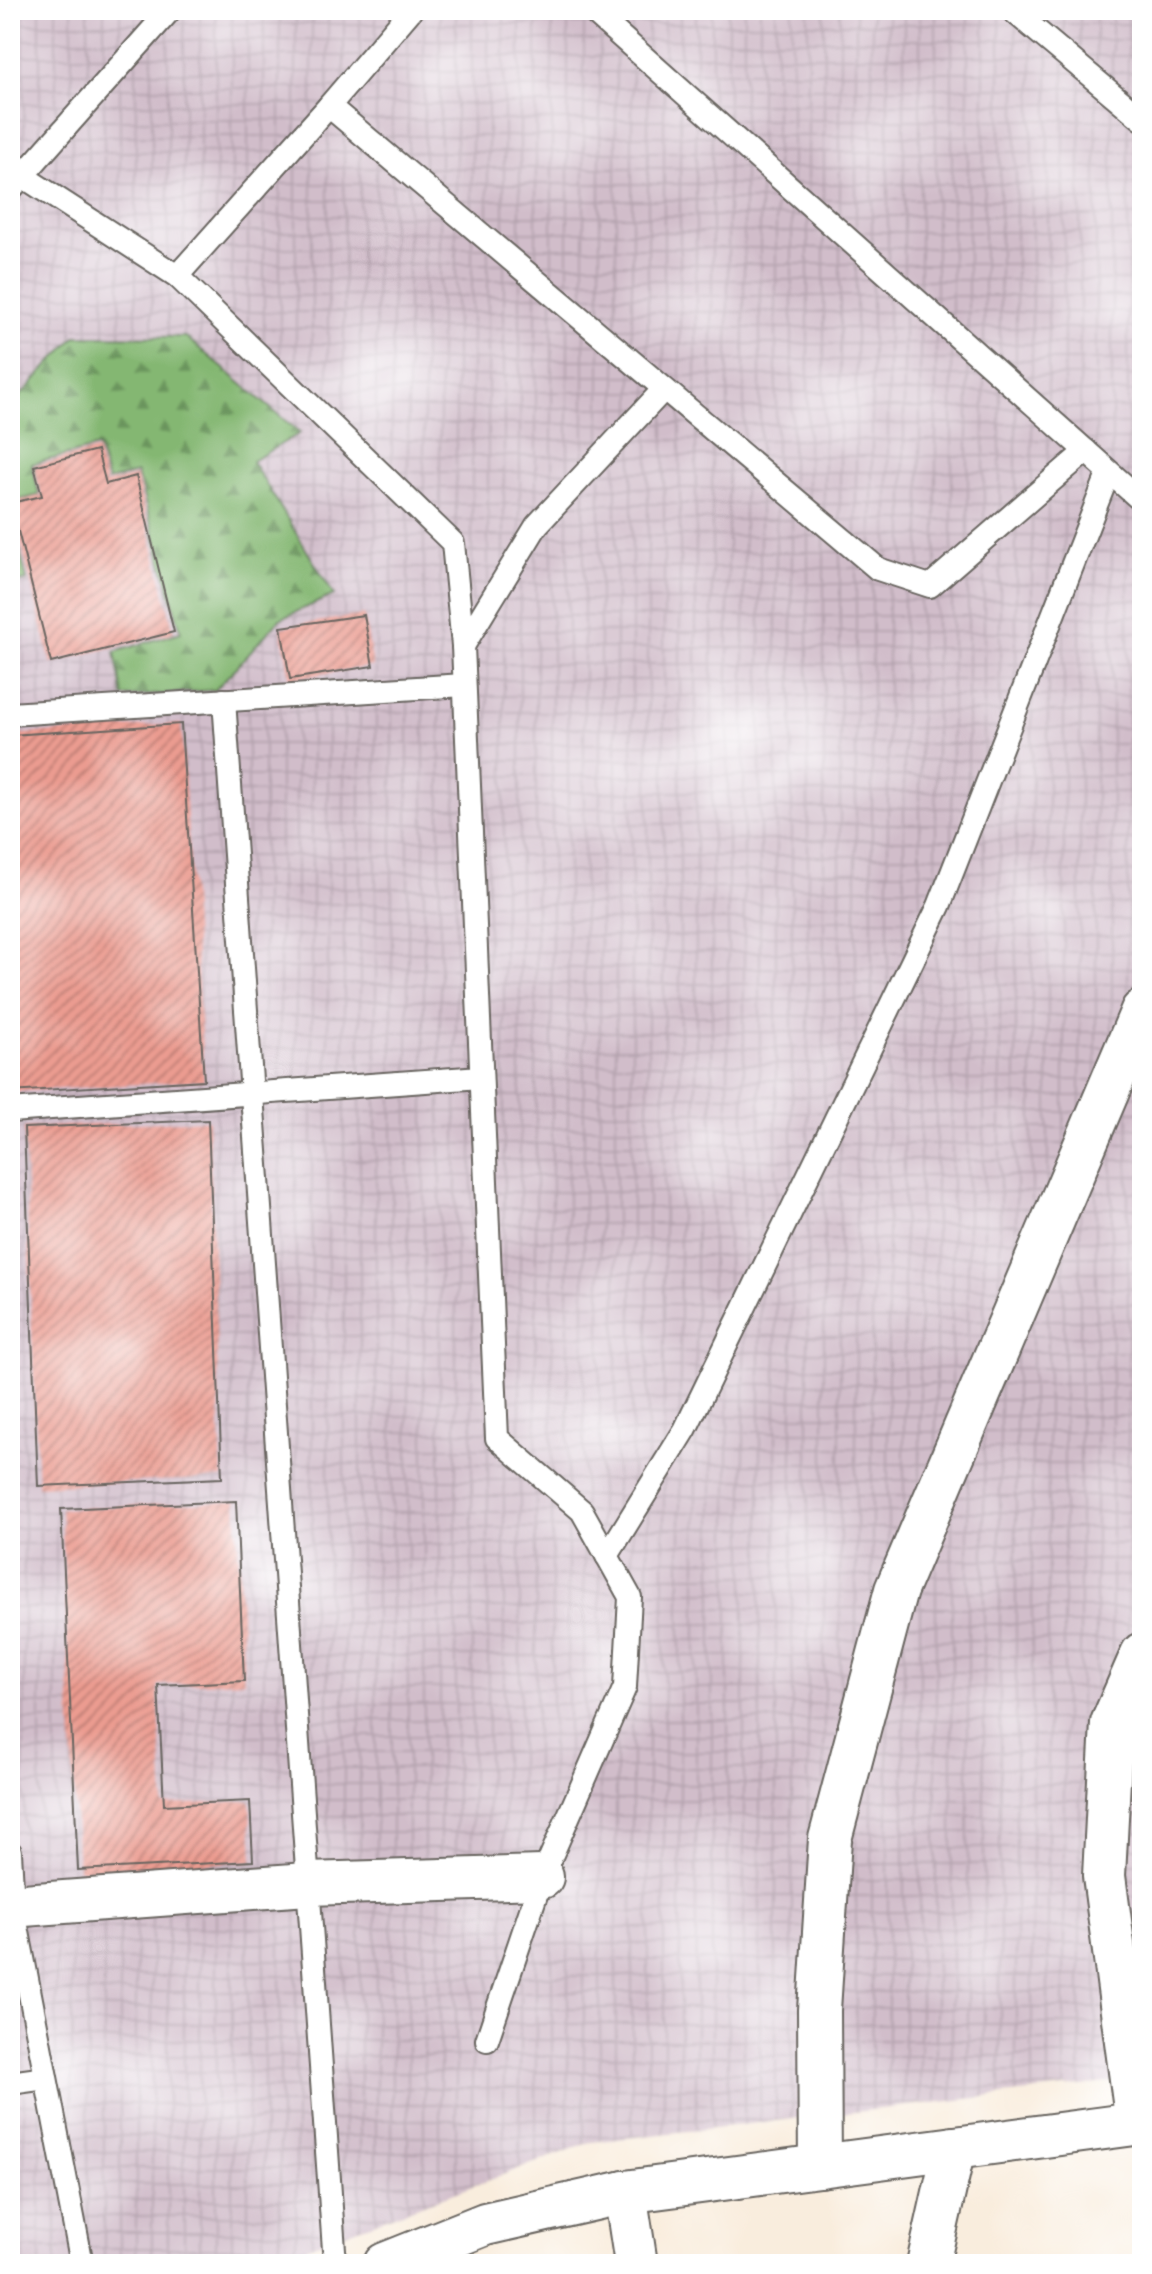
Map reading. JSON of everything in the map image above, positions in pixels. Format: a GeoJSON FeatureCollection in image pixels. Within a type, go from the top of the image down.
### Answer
{"type":"FeatureCollection","features":[{"type":"Feature","properties":{"kind":"street"},"geometry":{"type":"LineString","coordinates":[[820,2166],[819,2010],[830,1839],[896,1590],[1142,1011]]}},
{"type":"Feature","properties":{"kind":"street"},"geometry":{"type":"LineString","coordinates":[[385,2264],[485,2224],[625,2192],[1140,2124],[1104,1876],[1112,1723],[1142,1654]]}},
{"type":"Feature","properties":{"kind":"street"},"geometry":{"type":"LineString","coordinates":[[12,1906],[307,1884],[542,1877]]}},
{"type":"Feature","properties":{"kind":"street"},"geometry":{"type":"LineString","coordinates":[[928,2264],[954,2148]]}},
{"type":"Feature","properties":{"kind":"street"},"geometry":{"type":"LineString","coordinates":[[625,2192],[636,2264]]}},
{"type":"Feature","properties":{"kind":"lane"},"geometry":{"type":"LineString","coordinates":[[170,10],[15,177],[177,276],[453,543],[463,646],[497,1438],[582,1511],[630,1597],[625,1687],[542,1877],[487,2040]]}},
{"type":"Feature","properties":{"kind":"lane"},"geometry":{"type":"LineString","coordinates":[[177,276],[411,10]]}},
{"type":"Feature","properties":{"kind":"lane"},"geometry":{"type":"LineString","coordinates":[[591,10],[1142,501]]}},
{"type":"Feature","properties":{"kind":"lane"},"geometry":{"type":"LineString","coordinates":[[1012,10],[1142,119]]}},
{"type":"Feature","properties":{"kind":"lane"},"geometry":{"type":"LineString","coordinates":[[329,106],[878,569],[930,586],[1086,451]]}},
{"type":"Feature","properties":{"kind":"lane"},"geometry":{"type":"LineString","coordinates":[[463,646],[537,525],[664,389]]}},
{"type":"Feature","properties":{"kind":"lane"},"geometry":{"type":"LineString","coordinates":[[607,1556],[685,1430],[939,906],[1109,472]]}},
{"type":"Feature","properties":{"kind":"lane"},"geometry":{"type":"LineString","coordinates":[[10,714],[464,685]]}},
{"type":"Feature","properties":{"kind":"lane"},"geometry":{"type":"LineString","coordinates":[[224,700],[335,2264]]}},
{"type":"Feature","properties":{"kind":"lane"},"geometry":{"type":"LineString","coordinates":[[10,1111],[481,1077]]}},
{"type":"Feature","properties":{"kind":"lane"},"geometry":{"type":"LineString","coordinates":[[10,1852],[12,1906],[82,2264],[74,2264]]}},
{"type":"Feature","properties":{"kind":"lane"},"geometry":{"type":"LineString","coordinates":[[10,2083],[46,2078]]}},
{"type":"Feature","properties":{"kind":"shaded area"},"geometry":{"type":"Polygon","coordinates":[[[10,10],[1142,10],[1142,2079],[591,2142],[262,2264],[10,2264],[10,10]]]}},
{"type":"Feature","properties":{"kind":"green space"},"geometry":{"type":"Polygon","coordinates":[[[76,336],[186,337],[300,433],[252,461],[334,595],[280,619],[215,690],[123,697],[115,652],[181,632],[137,473],[108,481],[98,447],[32,464],[39,495],[10,502],[10,407],[76,336]]]}},
{"type":"Feature","properties":{"kind":"green space"},"geometry":{"type":"Polygon","coordinates":[[[10,511],[27,580],[10,584],[10,511]]]}},
{"type":"Feature","properties":{"kind":"building"},"geometry":{"type":"Polygon","coordinates":[[[97,450],[106,484],[136,476],[174,632],[51,663],[11,503],[42,496],[34,466],[97,450]]]}},
{"type":"Feature","properties":{"kind":"building"},"geometry":{"type":"Polygon","coordinates":[[[364,615],[373,666],[290,679],[281,627],[364,615]]]}},
{"type":"Feature","properties":{"kind":"building"},"geometry":{"type":"Polygon","coordinates":[[[181,724],[204,1080],[10,1092],[10,735],[181,724]]]}},
{"type":"Feature","properties":{"kind":"building"},"geometry":{"type":"Polygon","coordinates":[[[208,1120],[222,1478],[38,1486],[24,1128],[208,1120]]]}},
{"type":"Feature","properties":{"kind":"building"},"geometry":{"type":"Polygon","coordinates":[[[236,1501],[244,1681],[158,1685],[164,1805],[250,1801],[253,1861],[78,1870],[61,1509],[236,1501]]]}}]}
